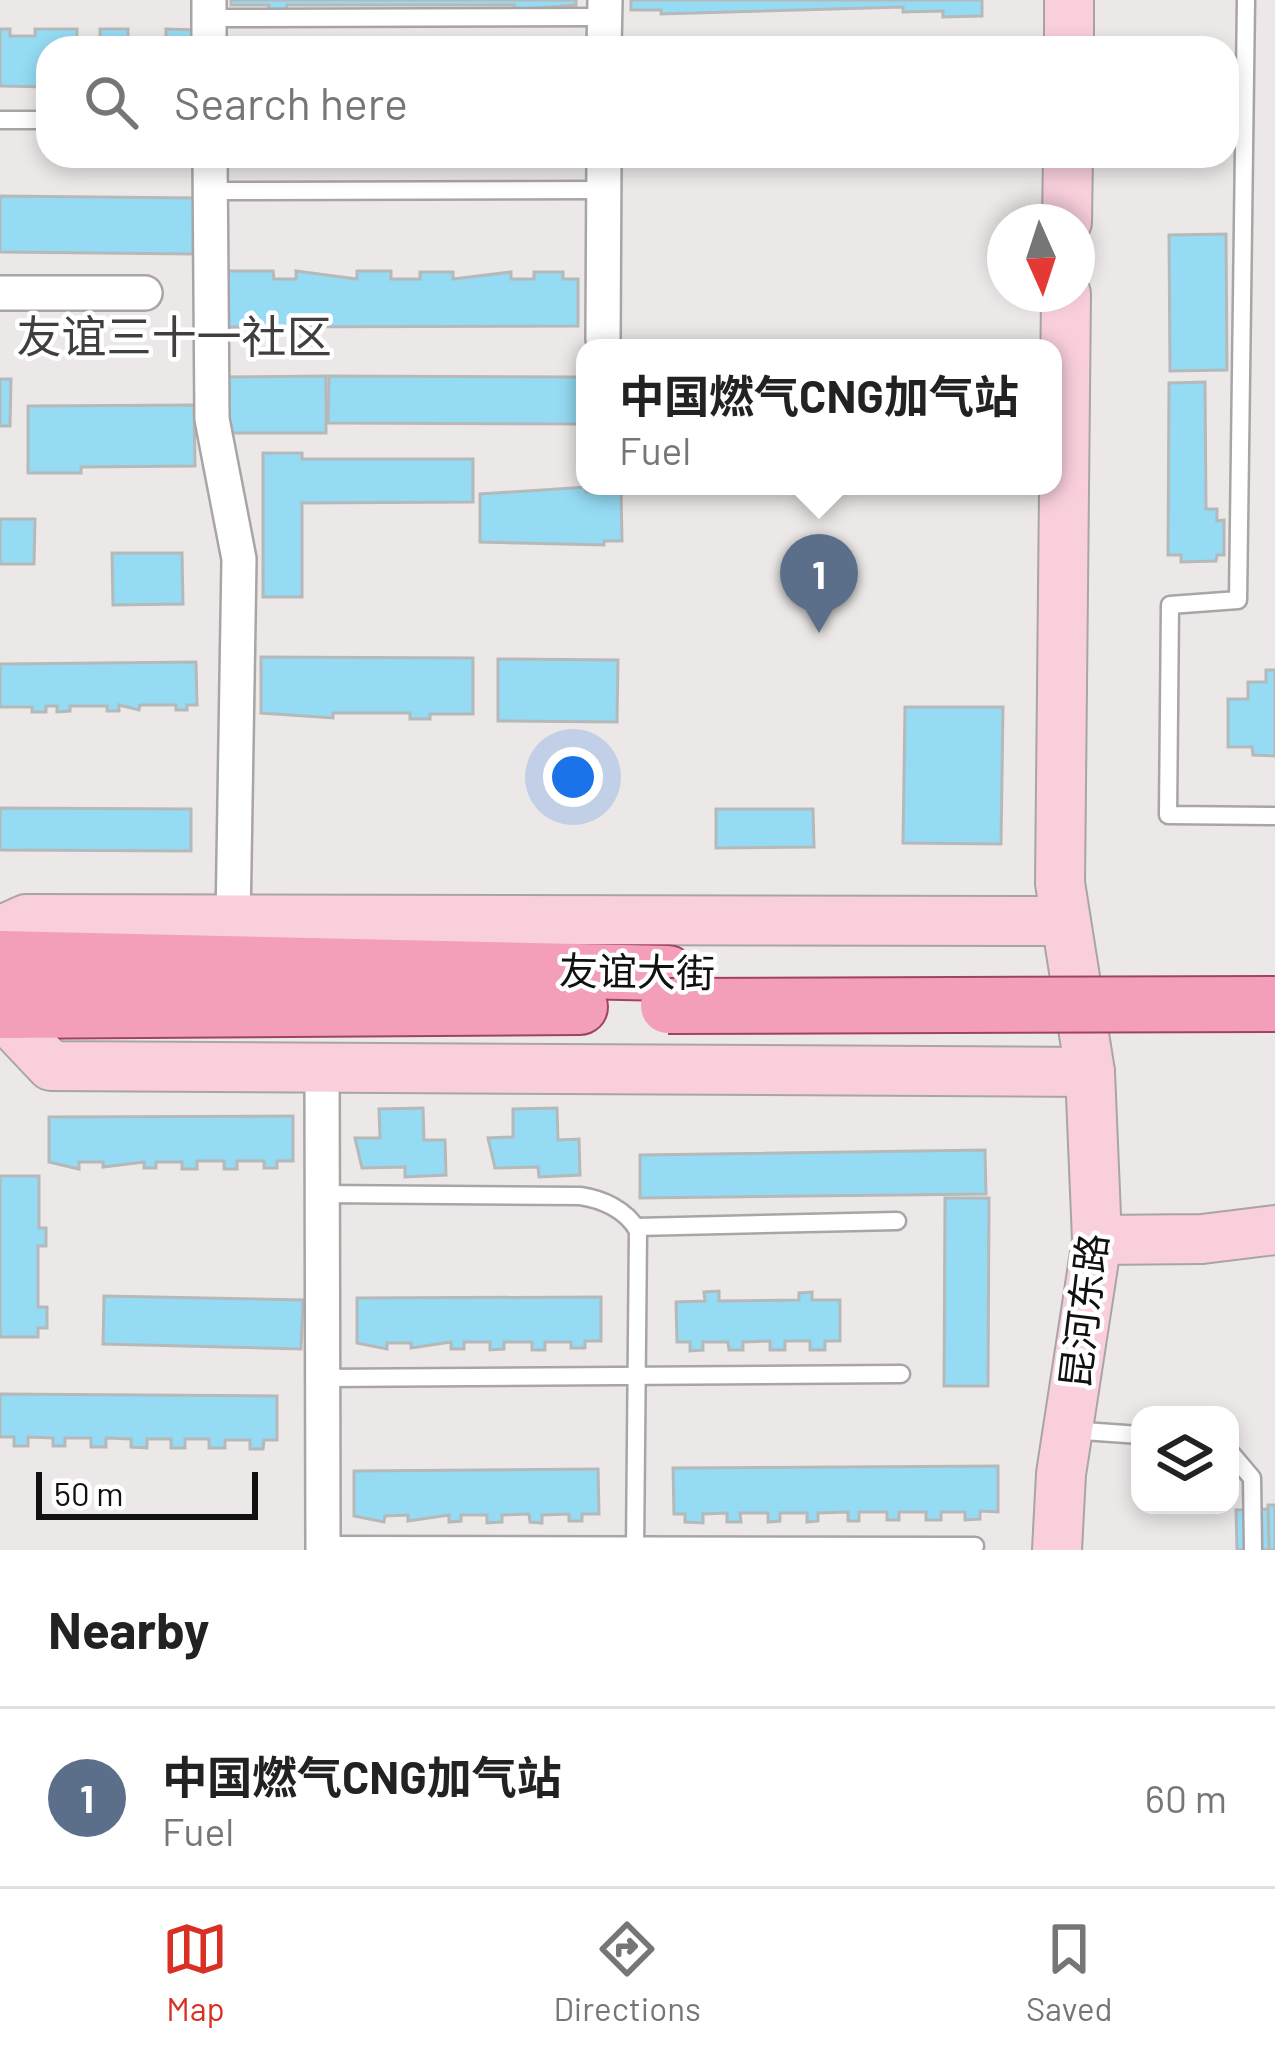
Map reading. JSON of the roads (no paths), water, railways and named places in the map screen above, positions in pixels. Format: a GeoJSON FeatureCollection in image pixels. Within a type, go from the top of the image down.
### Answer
{"type":"FeatureCollection","features":[{"type":"Feature","properties":{"kind":"main road","name":"友谊大街"},"geometry":{"type":"LineString","coordinates":[[0,958],[668,990],[1275,1004]]}},
{"type":"Feature","properties":{"kind":"main road","name":"友谊大街"},"geometry":{"type":"LineString","coordinates":[[0,1011],[1275,976]]}},
{"type":"Feature","properties":{"kind":"street"},"geometry":{"type":"LineString","coordinates":[[1069,0],[1069,36]]}},
{"type":"Feature","properties":{"kind":"street"},"geometry":{"type":"LineString","coordinates":[[210,168],[212,419],[239,559],[233,922]]}},
{"type":"Feature","properties":{"kind":"street"},"geometry":{"type":"LineString","coordinates":[[1067,204],[1068,168]]}},
{"type":"Feature","properties":{"kind":"street"},"geometry":{"type":"LineString","coordinates":[[603,339],[604,173]]}},
{"type":"Feature","properties":{"kind":"street"},"geometry":{"type":"LineString","coordinates":[[0,293],[145,293]]}},
{"type":"Feature","properties":{"kind":"street","name":"昆河东路"},"geometry":{"type":"LineString","coordinates":[[1057,1550],[1067,1430],[1097,1240],[1090,1072],[1064,921],[1060,860],[1066,312]]}},
{"type":"Feature","properties":{"kind":"street"},"geometry":{"type":"LineString","coordinates":[[0,931],[26,920],[1064,921]]}},
{"type":"Feature","properties":{"kind":"street"},"geometry":{"type":"LineString","coordinates":[[0,1011],[51,1066],[1090,1072]]}},
{"type":"Feature","properties":{"kind":"street"},"geometry":{"type":"LineString","coordinates":[[322,1066],[323,1548]]}},
{"type":"Feature","properties":{"kind":"street"},"geometry":{"type":"LineString","coordinates":[[1097,1240],[1202,1239],[1275,1230]]}},
{"type":"Feature","properties":{"kind":"lane"},"geometry":{"type":"LineString","coordinates":[[1246,0],[1238,600],[1170,605],[1168,815],[1275,816]]}},
{"type":"Feature","properties":{"kind":"lane"},"geometry":{"type":"LineString","coordinates":[[209,22],[605,22]]}},
{"type":"Feature","properties":{"kind":"lane"},"geometry":{"type":"LineString","coordinates":[[0,120],[36,120]]}},
{"type":"Feature","properties":{"kind":"lane"},"geometry":{"type":"LineString","coordinates":[[210,191],[604,173]]}},
{"type":"Feature","properties":{"kind":"lane"},"geometry":{"type":"LineString","coordinates":[[321,1194],[580,1196],[597,1198],[636,1227],[897,1221]]}},
{"type":"Feature","properties":{"kind":"lane"},"geometry":{"type":"LineString","coordinates":[[635,1548],[636,1227]]}},
{"type":"Feature","properties":{"kind":"lane"},"geometry":{"type":"LineString","coordinates":[[322,1378],[901,1374]]}},
{"type":"Feature","properties":{"kind":"lane"},"geometry":{"type":"LineString","coordinates":[[1067,1430],[1131,1434]]}},
{"type":"Feature","properties":{"kind":"lane"},"geometry":{"type":"LineString","coordinates":[[1239,1463],[1252,1478],[1253,1550]]}},
{"type":"Feature","properties":{"kind":"lane"},"geometry":{"type":"LineString","coordinates":[[323,1548],[975,1546]]}},
{"type":"Feature","properties":{"kind":"place","name":"中国燃气CNG加气站"},"geometry":{"type":"Point","coordinates":[819,633]}},
{"type":"Feature","properties":{"kind":"district","name":"友谊三十一社区"},"geometry":{"type":"Point","coordinates":[174,337]}}]}
